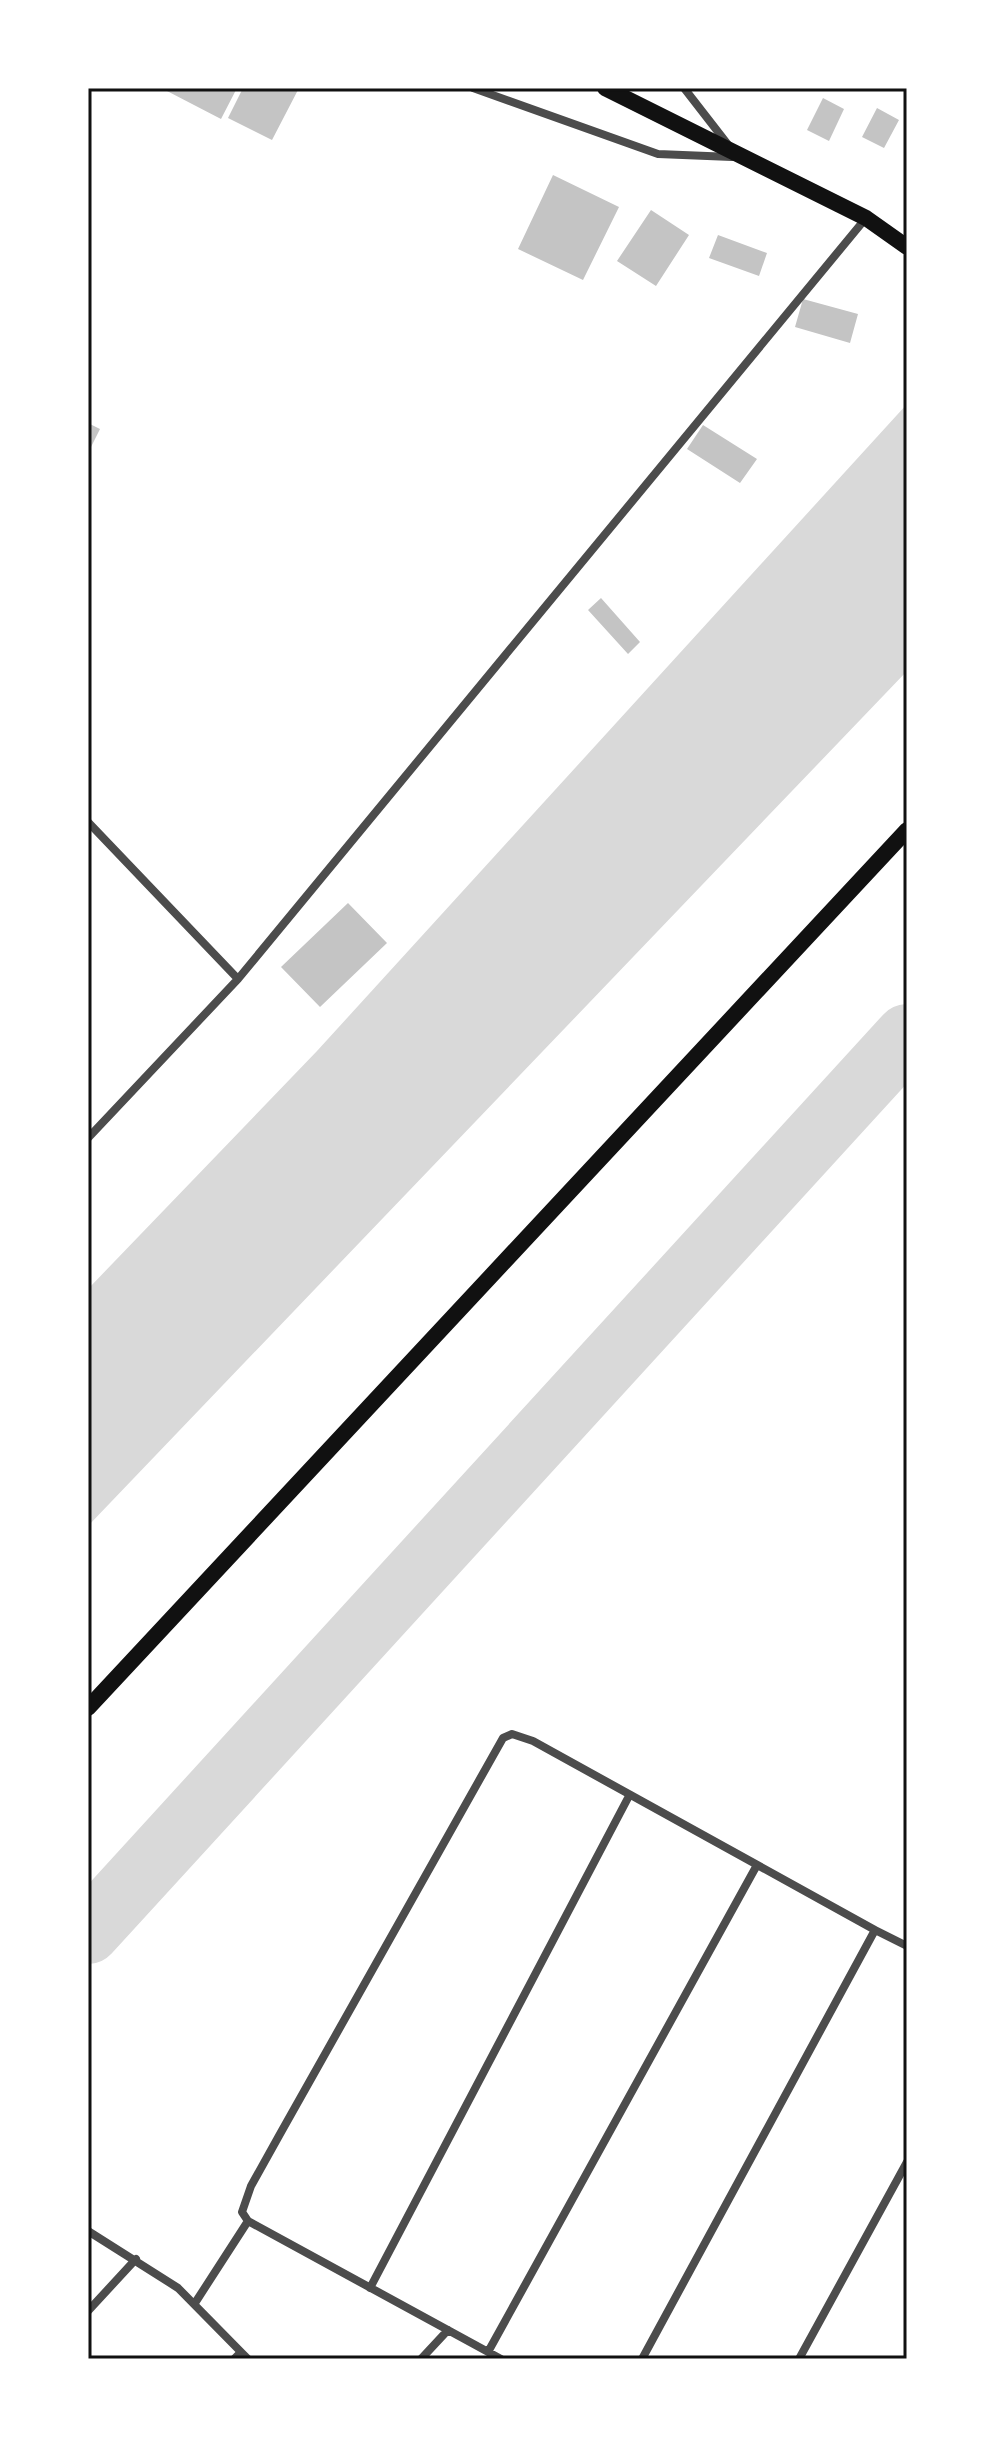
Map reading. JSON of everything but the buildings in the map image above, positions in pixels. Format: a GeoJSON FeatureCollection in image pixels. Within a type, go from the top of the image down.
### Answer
{"type":"FeatureCollection","features":[{"type":"Feature","properties":{"kind":"main road"},"geometry":{"type":"LineString","coordinates":[[605,88],[737,157],[866,218],[907,247]]}},
{"type":"Feature","properties":{"kind":"main road"},"geometry":{"type":"LineString","coordinates":[[88,1708],[907,830]]}},
{"type":"Feature","properties":{"kind":"street"},"geometry":{"type":"LineString","coordinates":[[473,88],[658,154],[737,157]]}},
{"type":"Feature","properties":{"kind":"street"},"geometry":{"type":"LineString","coordinates":[[684,88],[737,157]]}},
{"type":"Feature","properties":{"kind":"street"},"geometry":{"type":"LineString","coordinates":[[88,1138],[238,979],[866,218]]}},
{"type":"Feature","properties":{"kind":"street"},"geometry":{"type":"LineString","coordinates":[[88,822],[238,979]]}},
{"type":"Feature","properties":{"kind":"street"},"geometry":{"type":"LineString","coordinates":[[501,2359],[248,2221],[242,2212],[251,2186],[503,1738],[512,1734],[533,1741],[907,1946]]}},
{"type":"Feature","properties":{"kind":"street"},"geometry":{"type":"LineString","coordinates":[[370,2288],[629,1796]]}},
{"type":"Feature","properties":{"kind":"street"},"geometry":{"type":"LineString","coordinates":[[488,2352],[757,1865]]}},
{"type":"Feature","properties":{"kind":"street"},"geometry":{"type":"LineString","coordinates":[[642,2359],[875,1930]]}},
{"type":"Feature","properties":{"kind":"street"},"geometry":{"type":"LineString","coordinates":[[799,2359],[907,2162]]}},
{"type":"Feature","properties":{"kind":"street"},"geometry":{"type":"LineString","coordinates":[[195,2303],[248,2221]]}},
{"type":"Feature","properties":{"kind":"street"},"geometry":{"type":"LineString","coordinates":[[88,2231],[136,2259],[195,2303],[241,2357]]}},
{"type":"Feature","properties":{"kind":"street"},"geometry":{"type":"LineString","coordinates":[[88,2311],[136,2259]]}},
{"type":"Feature","properties":{"kind":"street"},"geometry":{"type":"LineString","coordinates":[[421,2359],[448,2330]]}},
{"type":"Feature","properties":{"kind":"shaded area"},"geometry":{"type":"Polygon","coordinates":[[[907,404],[907,671],[88,1526],[88,1289],[317,1051],[907,404]]]}},
{"type":"Feature","properties":{"kind":"waterway"},"geometry":{"type":"LineString","coordinates":[[88,1932],[907,1036]]}}]}
